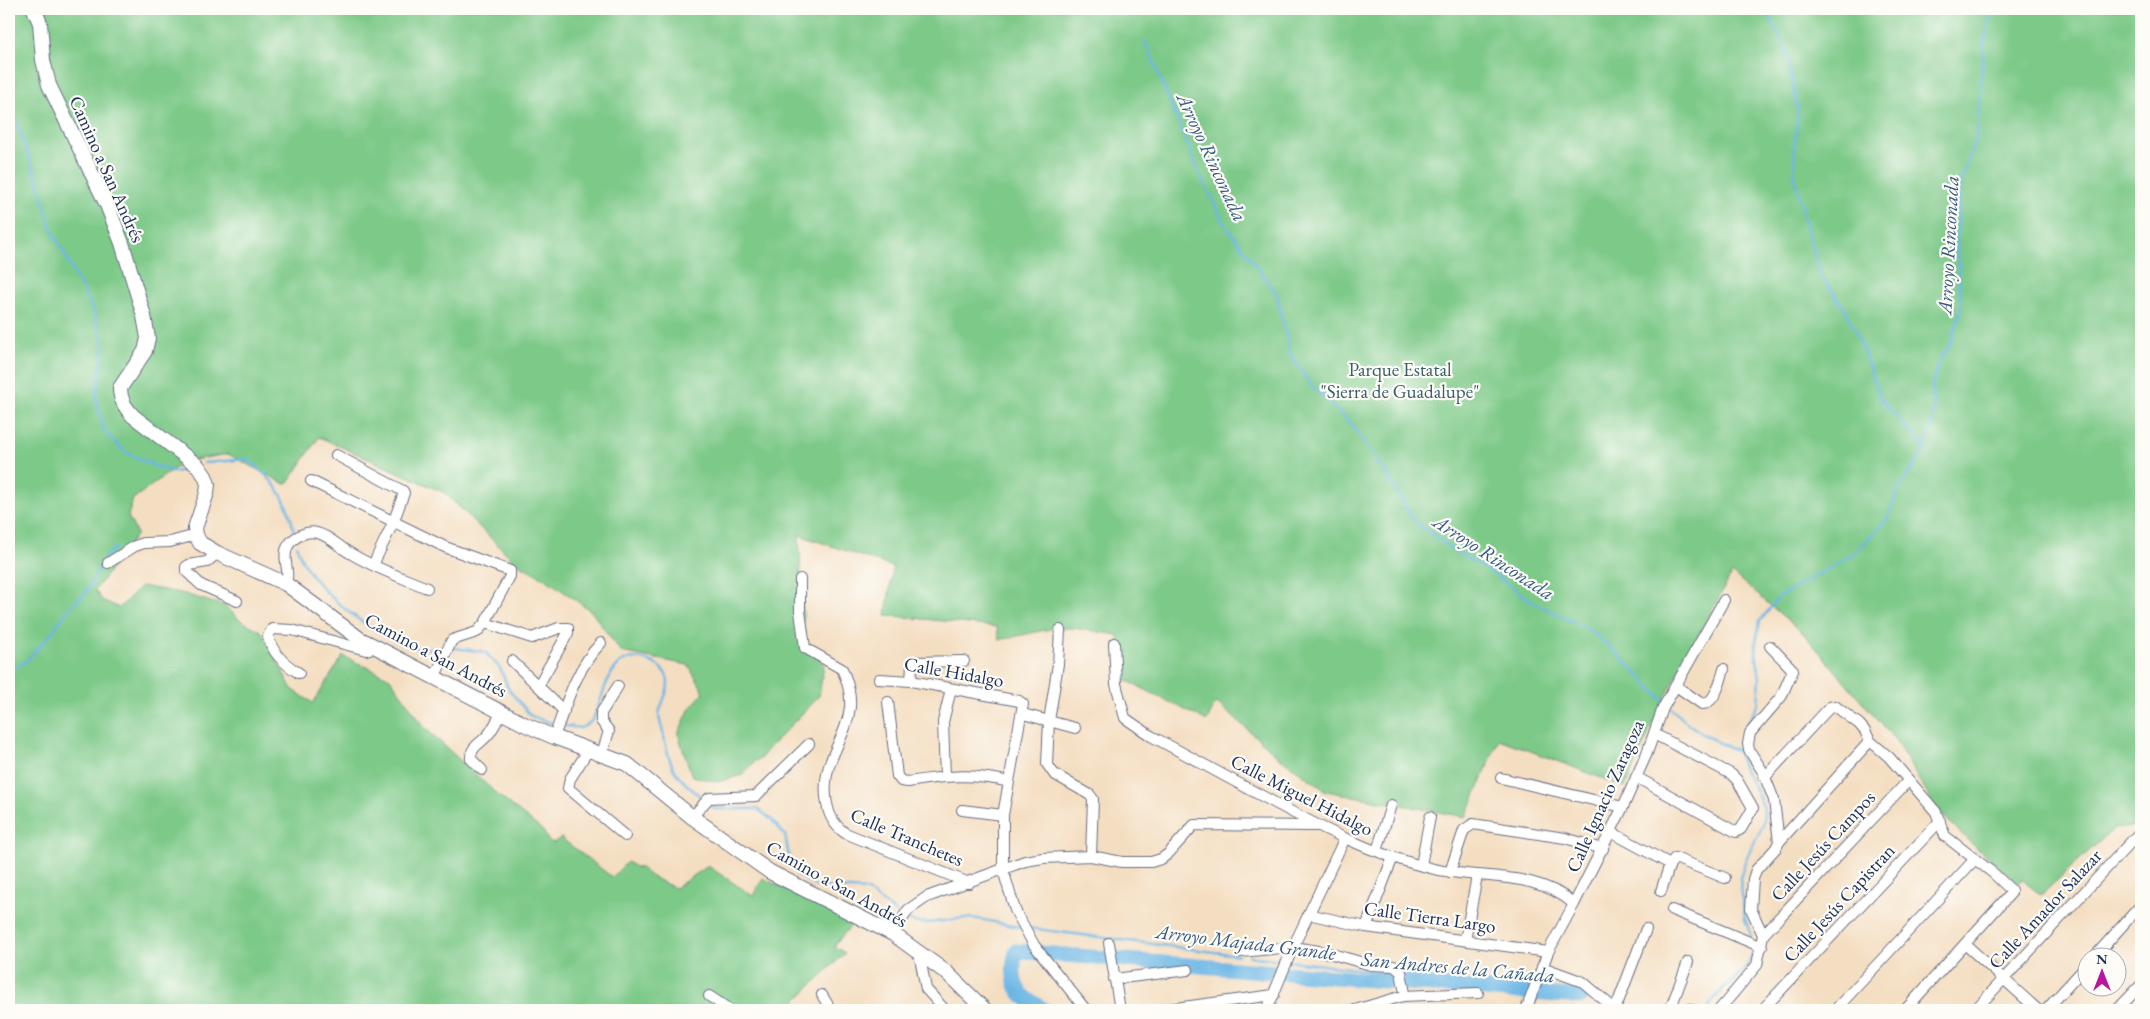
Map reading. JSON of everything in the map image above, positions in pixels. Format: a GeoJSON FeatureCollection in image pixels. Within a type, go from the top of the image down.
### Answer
{"type":"FeatureCollection","features":[{"type":"Feature","properties":{"kind":"street","name":"Camino a San Andrés"},"geometry":{"type":"LineString","coordinates":[[34,9],[40,23],[43,60],[49,85],[107,205],[122,243],[144,316],[148,338],[147,346],[120,388],[121,398],[124,407],[133,416],[202,471],[208,489],[195,521],[196,535],[200,543],[217,553],[286,584],[360,639],[376,648],[554,737],[627,764],[692,816],[780,879],[827,899],[893,934],[947,973],[986,1010]]}},
{"type":"Feature","properties":{"kind":"street"},"geometry":{"type":"LineString","coordinates":[[336,455],[403,491],[404,495],[393,523],[373,566]]}},
{"type":"Feature","properties":{"kind":"street"},"geometry":{"type":"LineString","coordinates":[[311,481],[445,547],[511,572],[485,622],[477,632],[452,640],[435,676]]}},
{"type":"Feature","properties":{"kind":"street"},"geometry":{"type":"LineString","coordinates":[[286,584],[288,579],[285,552],[288,544],[310,532],[329,538],[349,553],[373,566],[427,588]]}},
{"type":"Feature","properties":{"kind":"street"},"geometry":{"type":"LineString","coordinates":[[108,563],[135,546],[144,543],[170,542],[196,535]]}},
{"type":"Feature","properties":{"kind":"street"},"geometry":{"type":"LineString","coordinates":[[217,553],[207,562],[188,565],[186,572],[202,585],[237,601]]}},
{"type":"Feature","properties":{"kind":"street","name":"Calle Tranchetes"},"geometry":{"type":"LineString","coordinates":[[800,579],[800,611],[805,648],[842,669],[850,699],[848,717],[831,760],[825,783],[828,810],[832,820],[845,833],[969,882]]}},
{"type":"Feature","properties":{"kind":"street","name":"Calle Ignacio Zaragoza"},"geometry":{"type":"LineString","coordinates":[[1526,1010],[1548,952],[1623,807],[1663,708],[1724,600]]}},
{"type":"Feature","properties":{"kind":"street"},"geometry":{"type":"LineString","coordinates":[[485,622],[532,638],[559,628],[568,628],[568,633],[538,686]]}},
{"type":"Feature","properties":{"kind":"street"},"geometry":{"type":"LineString","coordinates":[[299,673],[287,666],[274,652],[268,636],[272,629],[292,630],[366,650],[376,648]]}},
{"type":"Feature","properties":{"kind":"street"},"geometry":{"type":"LineString","coordinates":[[1060,630],[1058,664],[1049,720],[1046,758],[1051,772],[1090,795],[1093,799],[1091,856]]}},
{"type":"Feature","properties":{"kind":"street"},"geometry":{"type":"LineString","coordinates":[[554,737],[578,676],[592,652],[601,643]]}},
{"type":"Feature","properties":{"kind":"street","name":"Calle Miguel Hidalgo"},"geometry":{"type":"LineString","coordinates":[[1114,643],[1116,684],[1125,718],[1151,736],[1344,840],[1393,857],[1450,872],[1520,880],[1548,886],[1560,892],[1574,904]]}},
{"type":"Feature","properties":{"kind":"street"},"geometry":{"type":"LineString","coordinates":[[1770,646],[1793,668],[1781,697],[1750,735],[1749,750],[1765,777],[1774,800],[1779,842]]}},
{"type":"Feature","properties":{"kind":"street"},"geometry":{"type":"LineString","coordinates":[[512,661],[564,711]]}},
{"type":"Feature","properties":{"kind":"street"},"geometry":{"type":"LineString","coordinates":[[911,680],[914,662],[964,661]]}},
{"type":"Feature","properties":{"kind":"street"},"geometry":{"type":"LineString","coordinates":[[1676,686],[1702,704],[1706,704],[1720,682],[1724,669]]}},
{"type":"Feature","properties":{"kind":"street","name":"Calle Hidalgo"},"geometry":{"type":"LineString","coordinates":[[879,679],[911,680],[1019,701],[1023,709],[1075,728]]}},
{"type":"Feature","properties":{"kind":"street"},"geometry":{"type":"LineString","coordinates":[[618,686],[600,713],[601,720],[609,731],[595,752],[570,780],[568,788],[625,836]]}},
{"type":"Feature","properties":{"kind":"street"},"geometry":{"type":"LineString","coordinates":[[945,776],[943,722],[951,689]]}},
{"type":"Feature","properties":{"kind":"street"},"geometry":{"type":"LineString","coordinates":[[888,702],[897,776],[901,781],[908,782],[945,776],[985,776],[1009,782]]}},
{"type":"Feature","properties":{"kind":"street"},"geometry":{"type":"LineString","coordinates":[[1765,777],[1832,706],[1859,724],[1870,741],[1889,757],[1936,812],[1945,836],[1993,873],[2011,892],[1966,945],[1905,1010]]}},
{"type":"Feature","properties":{"kind":"street"},"geometry":{"type":"LineString","coordinates":[[1023,709],[1003,815],[1003,870],[1015,910],[1034,945],[1086,1010]]}},
{"type":"Feature","properties":{"kind":"street"},"geometry":{"type":"LineString","coordinates":[[482,770],[471,759],[471,752],[487,736],[502,712]]}},
{"type":"Feature","properties":{"kind":"street"},"geometry":{"type":"LineString","coordinates":[[1636,777],[1733,831],[1738,832],[1753,808],[1737,780],[1731,774],[1654,734]]}},
{"type":"Feature","properties":{"kind":"street"},"geometry":{"type":"LineString","coordinates":[[1719,1010],[1756,968],[1762,948],[1763,934],[1751,909],[1752,879],[1756,870],[1870,741]]}},
{"type":"Feature","properties":{"kind":"street"},"geometry":{"type":"LineString","coordinates":[[692,816],[708,798],[756,796],[809,744]]}},
{"type":"Feature","properties":{"kind":"street"},"geometry":{"type":"LineString","coordinates":[[1501,778],[1623,807]]}},
{"type":"Feature","properties":{"kind":"street","name":"Calle Jesús Campos"},"geometry":{"type":"LineString","coordinates":[[1763,934],[1908,781]]}},
{"type":"Feature","properties":{"kind":"street"},"geometry":{"type":"LineString","coordinates":[[1377,852],[1391,805]]}},
{"type":"Feature","properties":{"kind":"street"},"geometry":{"type":"LineString","coordinates":[[962,810],[1003,815]]}},
{"type":"Feature","properties":{"kind":"street"},"geometry":{"type":"LineString","coordinates":[[1421,865],[1430,818]]}},
{"type":"Feature","properties":{"kind":"street","name":"Calle Jesús Capistran"},"geometry":{"type":"LineString","coordinates":[[1762,1010],[1940,821]]}},
{"type":"Feature","properties":{"kind":"street"},"geometry":{"type":"LineString","coordinates":[[1450,872],[1464,830],[1469,826],[1478,824],[1565,838],[1603,848]]}},
{"type":"Feature","properties":{"kind":"street"},"geometry":{"type":"LineString","coordinates":[[893,934],[902,917],[915,904],[927,897],[1034,859],[1091,856],[1122,862],[1151,862],[1161,859],[1168,854],[1194,825],[1316,826]]}},
{"type":"Feature","properties":{"kind":"street","name":"Calle Amador Salazar"},"geometry":{"type":"LineString","coordinates":[[1975,1010],[2141,831]]}},
{"type":"Feature","properties":{"kind":"street"},"geometry":{"type":"LineString","coordinates":[[1611,832],[1670,864]]}},
{"type":"Feature","properties":{"kind":"street"},"geometry":{"type":"LineString","coordinates":[[1267,1010],[1293,947],[1344,840]]}},
{"type":"Feature","properties":{"kind":"street"},"geometry":{"type":"LineString","coordinates":[[1366,927],[1393,857]]}},
{"type":"Feature","properties":{"kind":"street"},"geometry":{"type":"LineString","coordinates":[[1661,891],[1670,864],[1675,858],[1725,878]]}},
{"type":"Feature","properties":{"kind":"street"},"geometry":{"type":"LineString","coordinates":[[1835,1010],[1975,859]]}},
{"type":"Feature","properties":{"kind":"street"},"geometry":{"type":"LineString","coordinates":[[1465,940],[1477,876]]}},
{"type":"Feature","properties":{"kind":"street"},"geometry":{"type":"LineString","coordinates":[[2104,946],[2141,905]]}},
{"type":"Feature","properties":{"kind":"street"},"geometry":{"type":"LineString","coordinates":[[1672,910],[1762,948]]}},
{"type":"Feature","properties":{"kind":"street","name":"Calle Tierra Largo"},"geometry":{"type":"LineString","coordinates":[[1308,914],[1366,927],[1548,952]]}},
{"type":"Feature","properties":{"kind":"street"},"geometry":{"type":"LineString","coordinates":[[1542,967],[1583,982],[1615,1010],[1646,929]]}},
{"type":"Feature","properties":{"kind":"street"},"geometry":{"type":"LineString","coordinates":[[1109,943],[1120,1010]]}},
{"type":"Feature","properties":{"kind":"street"},"geometry":{"type":"LineString","coordinates":[[1966,945],[2038,1010]]}},
{"type":"Feature","properties":{"kind":"street"},"geometry":{"type":"LineString","coordinates":[[1241,952],[1293,947],[1325,952],[1371,965],[1394,966],[1401,972],[1404,988]]}},
{"type":"Feature","properties":{"kind":"street"},"geometry":{"type":"LineString","coordinates":[[919,953],[926,989],[945,1010]]}},
{"type":"Feature","properties":{"kind":"street"},"geometry":{"type":"LineString","coordinates":[[1670,1010],[1688,962]]}},
{"type":"Feature","properties":{"kind":"street"},"geometry":{"type":"LineString","coordinates":[[1114,980],[1188,970]]}},
{"type":"Feature","properties":{"kind":"street"},"geometry":{"type":"LineString","coordinates":[[2046,1010],[2078,975]]}},
{"type":"Feature","properties":{"kind":"street"},"geometry":{"type":"LineString","coordinates":[[2118,1010],[2141,985]]}},
{"type":"Feature","properties":{"kind":"street"},"geometry":{"type":"LineString","coordinates":[[1355,1010],[1403,996],[1478,993]]}},
{"type":"Feature","properties":{"kind":"street"},"geometry":{"type":"LineString","coordinates":[[822,995],[831,1010]]}},
{"type":"Feature","properties":{"kind":"street"},"geometry":{"type":"LineString","coordinates":[[1160,1010],[1274,995]]}},
{"type":"Feature","properties":{"kind":"street"},"geometry":{"type":"LineString","coordinates":[[709,996],[730,1010]]}},
{"type":"Feature","properties":{"kind":"green space","name":"Parque Estatal \"Sierra de Guadalupe\""},"geometry":{"type":"Polygon","coordinates":[[[9,9],[2141,9],[2141,826],[2113,829],[2041,895],[2022,880],[2018,882],[1975,847],[1937,810],[1895,740],[1804,634],[1732,573],[1661,705],[1625,787],[1499,739],[1466,817],[1326,791],[1279,757],[1216,702],[1207,721],[1124,679],[1118,635],[1073,628],[1055,628],[999,640],[997,627],[886,615],[893,567],[799,535],[804,639],[824,664],[819,696],[760,759],[754,762],[742,775],[718,782],[692,776],[678,734],[690,708],[704,692],[688,665],[621,652],[591,611],[547,580],[515,562],[445,493],[319,437],[288,483],[285,484],[228,454],[194,460],[190,457],[133,499],[128,516],[137,534],[95,590],[102,600],[119,608],[141,586],[181,593],[225,606],[240,620],[261,631],[292,689],[313,703],[343,656],[390,678],[425,728],[498,795],[543,831],[548,840],[553,843],[561,838],[612,877],[627,862],[675,888],[708,866],[753,896],[763,878],[853,923],[834,946],[845,953],[786,1010],[776,1010],[769,1002],[747,1010],[9,1010],[9,9]]]}},
{"type":"Feature","properties":{"kind":"waterway","name":"Arroyo Rinconada"},"geometry":{"type":"LineString","coordinates":[[1766,9],[1786,50],[1798,110],[1794,152],[1795,176],[1805,223],[1822,277],[1845,309],[1855,329],[1881,399],[1925,448]]}},
{"type":"Feature","properties":{"kind":"waterway","name":"Arroyo Rinconada"},"geometry":{"type":"LineString","coordinates":[[1751,936],[1745,919],[1740,878],[1746,859],[1763,825],[1764,808],[1744,770],[1738,751],[1743,732],[1758,704],[1760,678],[1755,647],[1760,621],[1780,596],[1854,554],[1887,519],[1900,487],[1925,449],[1934,408],[1932,386],[1939,361],[1951,343],[1961,310],[1957,242],[1961,181],[1977,135],[1984,42],[1992,9]]}},
{"type":"Feature","properties":{"kind":"waterway","name":"Arroyo Rinconada"},"geometry":{"type":"LineString","coordinates":[[1145,41],[1198,170],[1224,223],[1277,294],[1290,354],[1311,385],[1351,424],[1386,473],[1414,521],[1453,550],[1485,568],[1533,602],[1590,630],[1616,652],[1664,701]]}},
{"type":"Feature","properties":{"kind":"waterway","name":"Arroyo Majada Grande"},"geometry":{"type":"LineString","coordinates":[[9,103],[40,187],[51,228],[93,310],[104,347],[96,397],[104,431],[125,452],[155,466],[175,472],[191,468]]}},
{"type":"Feature","properties":{"kind":"waterway","name":"Arroyo Majada Grande"},"geometry":{"type":"LineString","coordinates":[[204,463],[247,459],[257,466],[284,499],[294,532]]}},
{"type":"Feature","properties":{"kind":"waterway","name":"Arroyo Majada Grande"},"geometry":{"type":"LineString","coordinates":[[297,546],[303,562],[314,578],[328,594],[364,623],[400,643],[419,649],[439,648]]}},
{"type":"Feature","properties":{"kind":"waterway"},"geometry":{"type":"LineString","coordinates":[[9,670],[25,662],[50,635],[70,607],[85,594],[105,557],[116,547]]}},
{"type":"Feature","properties":{"kind":"waterway","name":"Arroyo Majada Grande"},"geometry":{"type":"LineString","coordinates":[[454,648],[485,652],[500,668],[509,690],[531,716],[552,723]]}},
{"type":"Feature","properties":{"kind":"waterway","name":"Arroyo Majada Grande"},"geometry":{"type":"LineString","coordinates":[[565,726],[581,728],[593,719],[610,676],[619,664],[631,659],[646,660],[653,663],[664,671],[668,682],[659,714],[669,757],[679,777],[700,796]]}},
{"type":"Feature","properties":{"kind":"waterway","name":"Arroyo Rinconada"},"geometry":{"type":"LineString","coordinates":[[1668,705],[1700,732],[1738,751]]}},
{"type":"Feature","properties":{"kind":"waterway","name":"Arroyo Majada Grande"},"geometry":{"type":"LineString","coordinates":[[711,805],[715,809],[758,809],[771,819],[785,835],[789,857],[797,875],[817,887],[866,890],[897,913]]}},
{"type":"Feature","properties":{"kind":"waterway","name":"Arroyo Majada Grande"},"geometry":{"type":"LineString","coordinates":[[909,920],[929,923],[973,918],[1020,927]]}},
{"type":"Feature","properties":{"kind":"waterway","name":"Arroyo Majada Grande"},"geometry":{"type":"LineString","coordinates":[[1028,928],[1238,955]]}},
{"type":"Feature","properties":{"kind":"waterway","name":"Arroyo Rinconada"},"geometry":{"type":"LineString","coordinates":[[1708,1010],[1718,994],[1747,966],[1752,950]]}},
{"type":"Feature","properties":{"kind":"waterway","name":"San Andres de la Cañada"},"geometry":{"type":"LineString","coordinates":[[1044,1010],[1027,999],[1015,983],[1014,964],[1016,951],[1581,997]]}},
{"type":"Feature","properties":{"kind":"waterway","name":"Arroyo Majada Grande"},"geometry":{"type":"LineString","coordinates":[[1249,956],[1286,961]]}},
{"type":"Feature","properties":{"kind":"waterway","name":"Arroyo Majada Grande"},"geometry":{"type":"LineString","coordinates":[[1291,961],[1397,974]]}},
{"type":"Feature","properties":{"kind":"waterway","name":"Arroyo Majada Grande"},"geometry":{"type":"LineString","coordinates":[[1405,975],[1531,991]]}},
{"type":"Feature","properties":{"kind":"waterway","name":"Arroyo Majada Grande"},"geometry":{"type":"LineString","coordinates":[[1537,992],[1581,997]]}}]}
